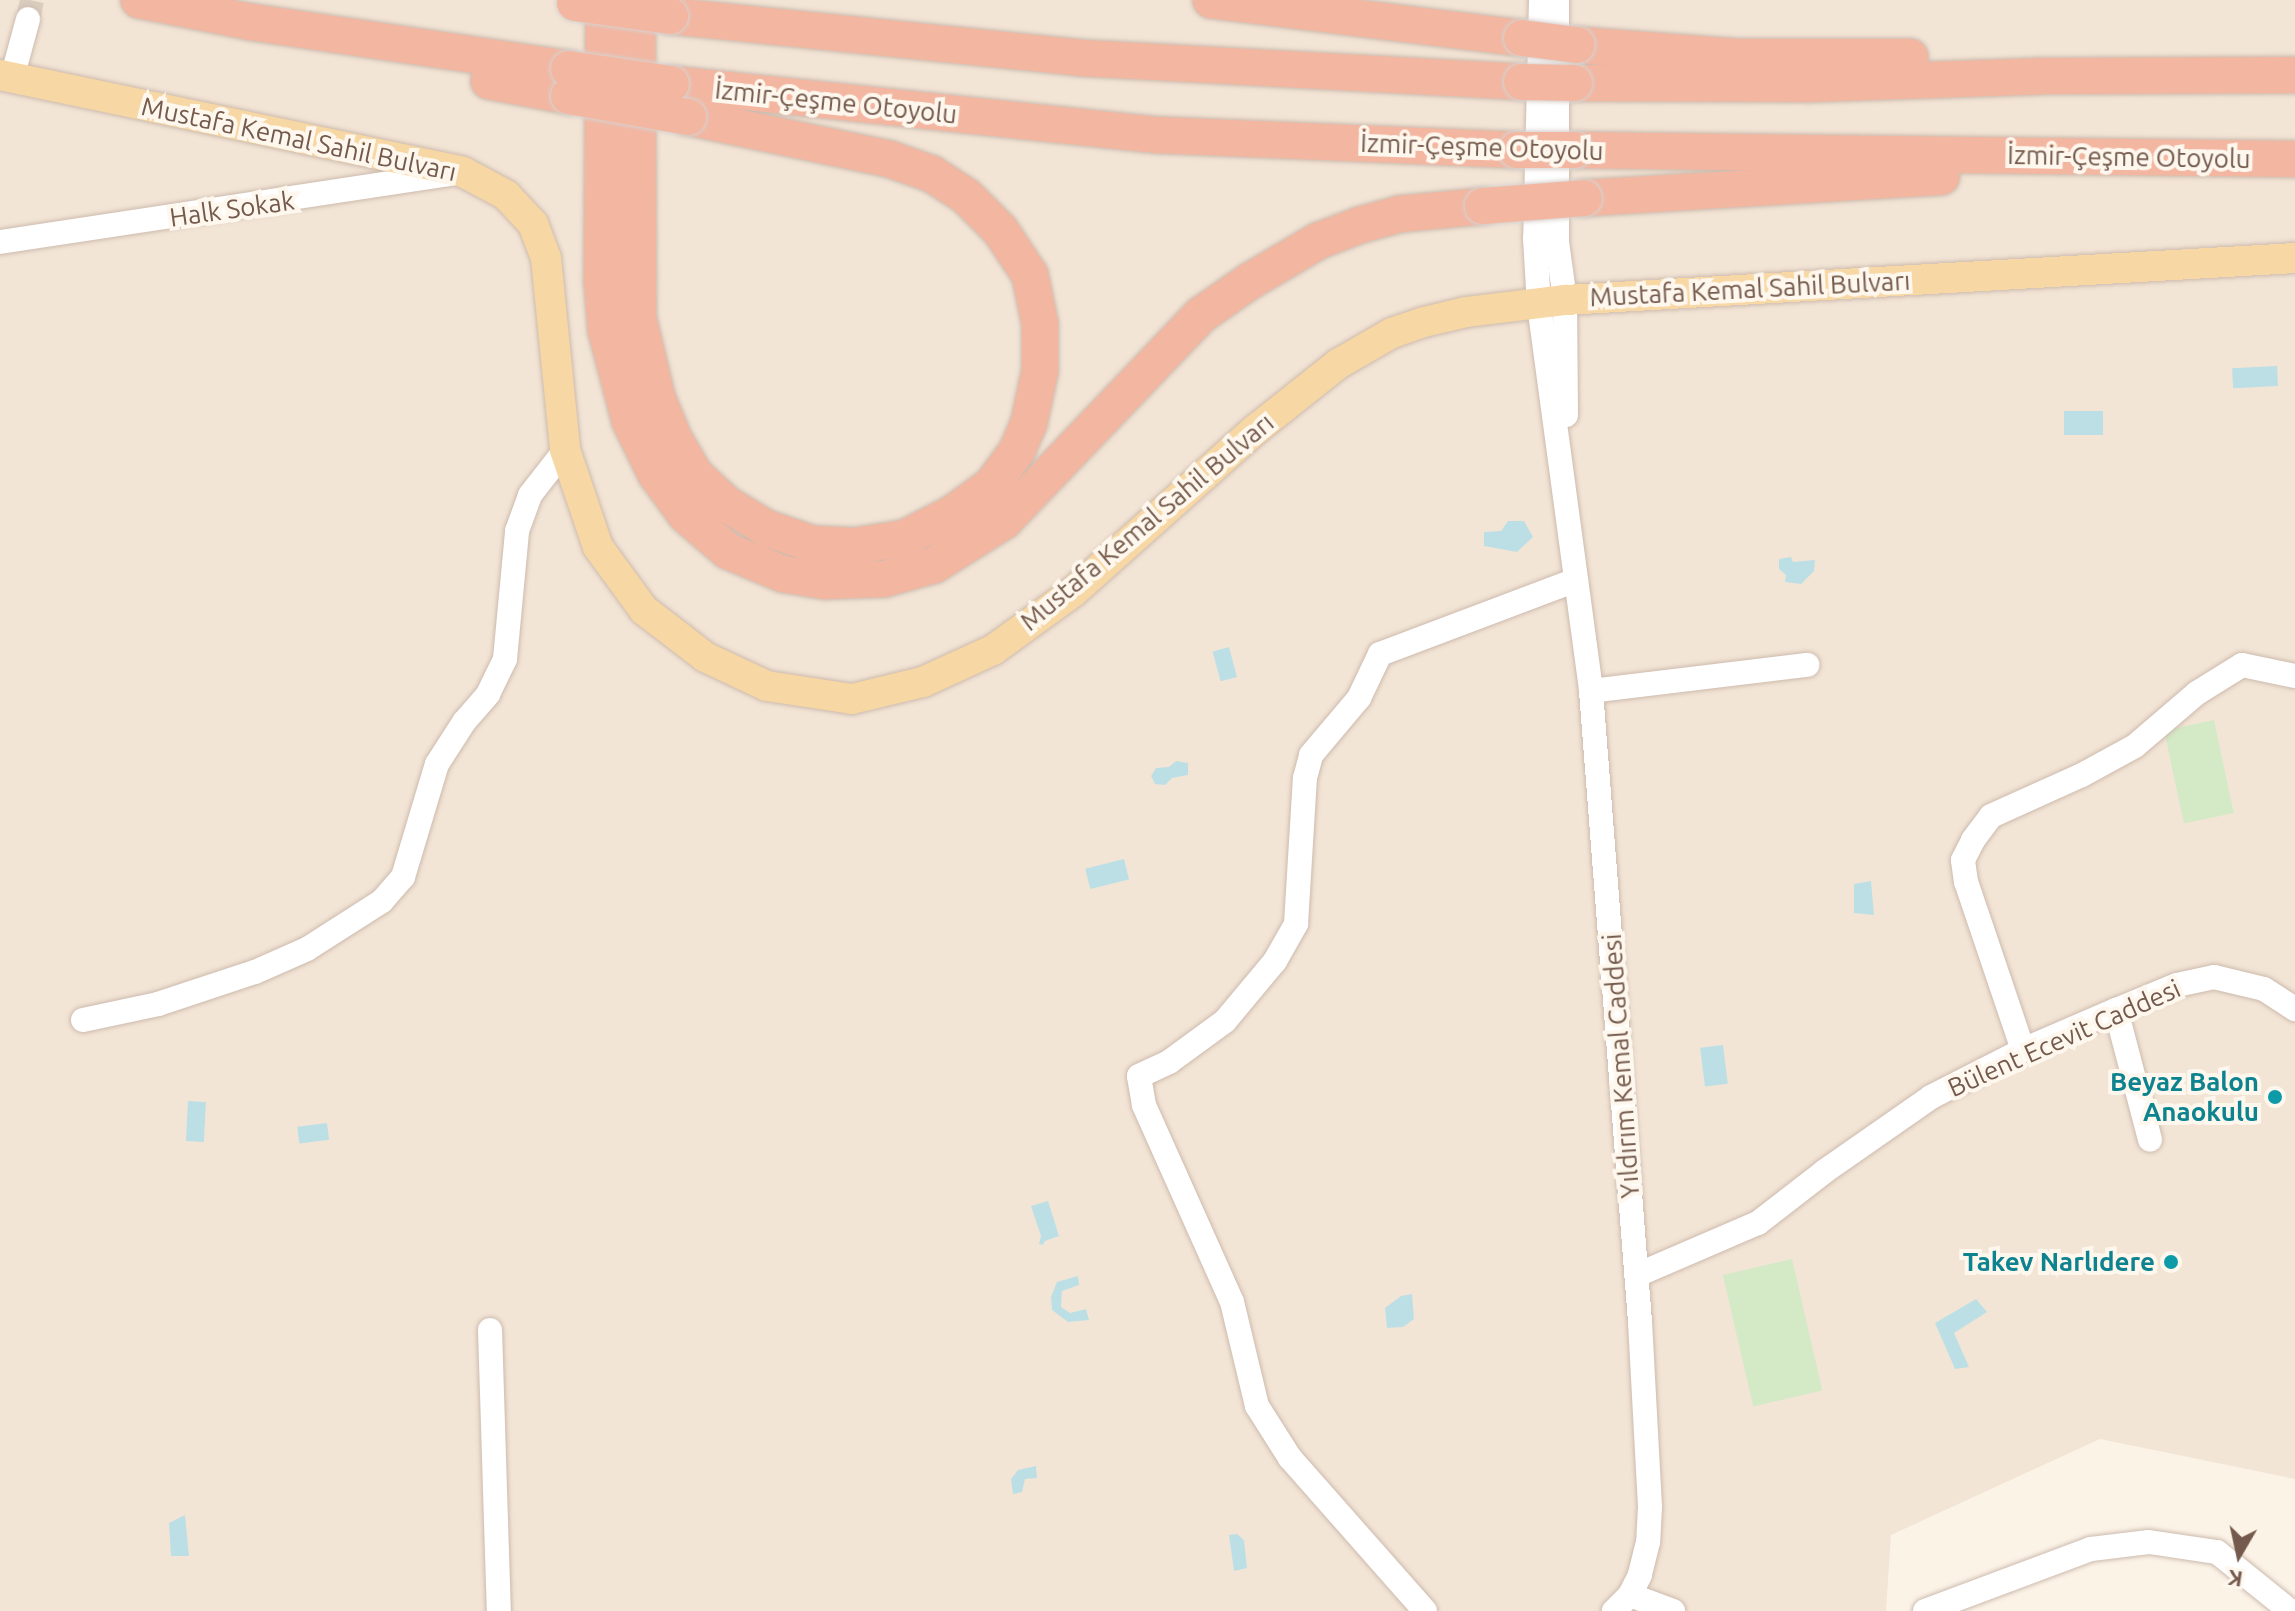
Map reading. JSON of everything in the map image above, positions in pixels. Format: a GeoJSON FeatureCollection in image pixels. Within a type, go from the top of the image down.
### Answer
{"type":"FeatureCollection","features":[{"type":"Feature","properties":{"kind":"highway"},"geometry":{"type":"LineString","coordinates":[[139,0],[569,82],[688,117],[889,159],[932,174],[966,196],[1000,230],[1030,275],[1040,324],[1040,371],[1029,423],[1017,451],[992,485],[952,514],[905,538],[855,546],[812,544],[752,520],[725,503],[695,475],[674,439],[657,398],[645,359],[638,318],[637,0]]}},
{"type":"Feature","properties":{"kind":"highway"},"geometry":{"type":"LineString","coordinates":[[1211,0],[1577,45],[1737,57],[1969,57],[2041,76]]}},
{"type":"Feature","properties":{"kind":"highway"},"geometry":{"type":"LineString","coordinates":[[2295,75],[2041,76],[1806,84],[1522,82],[1081,58],[670,16],[578,1],[606,330],[630,421],[656,474],[686,515],[728,551],[783,574],[824,581],[884,579],[934,565],[1004,521],[1201,315],[1250,281],[1318,241],[1360,225],[1400,214],[1584,198],[1955,176],[2295,167]]}},
{"type":"Feature","properties":{"kind":"highway","name":"İzmir-Çeşme Otoyolu"},"geometry":{"type":"LineString","coordinates":[[569,82],[671,84],[1158,135],[1517,150],[2295,159]]}},
{"type":"Feature","properties":{"kind":"main road","name":"Mustafa Kemal Sahil Bulvarı"},"geometry":{"type":"LineString","coordinates":[[6,77],[463,172],[506,195],[523,209],[540,237],[546,258],[565,450],[598,547],[644,610],[705,657],[767,686],[852,699],[923,682],[993,650],[1073,592],[1255,430],[1364,348],[1392,333],[1424,322],[1466,312],[1552,302],[2295,258]]}},
{"type":"Feature","properties":{"kind":"street","name":"Yıldırım Kemal Caddesi"},"geometry":{"type":"LineString","coordinates":[[1541,0],[1535,238],[1552,302]]}},
{"type":"Feature","properties":{"kind":"street","name":"Yıldırım Kemal Caddesi"},"geometry":{"type":"LineString","coordinates":[[1557,0],[1557,242],[1552,302],[1573,581],[1591,691],[1637,1275],[1650,1507],[1648,1542],[1622,1603]]}},
{"type":"Feature","properties":{"kind":"street"},"geometry":{"type":"LineString","coordinates":[[6,77],[28,19]]}},
{"type":"Feature","properties":{"kind":"street","name":"Halk Sokak"},"geometry":{"type":"LineString","coordinates":[[0,242],[315,197],[463,172]]}},
{"type":"Feature","properties":{"kind":"street"},"geometry":{"type":"LineString","coordinates":[[83,1020],[158,1004],[255,972],[307,949],[382,901],[403,877],[437,764],[457,731],[488,694],[505,659],[517,531],[530,495],[565,450]]}},
{"type":"Feature","properties":{"kind":"street"},"geometry":{"type":"LineString","coordinates":[[1425,1611],[1290,1458],[1257,1406],[1232,1302],[1144,1105],[1139,1076],[1169,1062],[1225,1021],[1275,961],[1296,924],[1305,778],[1311,755],[1359,698],[1380,654],[1573,581]]}},
{"type":"Feature","properties":{"kind":"street"},"geometry":{"type":"LineString","coordinates":[[1591,691],[1807,665]]}},
{"type":"Feature","properties":{"kind":"street"},"geometry":{"type":"LineString","coordinates":[[2023,1050],[1966,882],[1963,860],[1973,840],[1991,816],[2082,775],[2135,746],[2197,693],[2242,665],[2295,676]]}},
{"type":"Feature","properties":{"kind":"street","name":"Bülent Ecevit Caddesi"},"geometry":{"type":"LineString","coordinates":[[1637,1275],[1758,1223],[1825,1171],[1931,1097],[2023,1050],[2177,985],[2214,977],[2264,989],[2295,1009]]}},
{"type":"Feature","properties":{"kind":"street"},"geometry":{"type":"LineString","coordinates":[[2116,1010],[2150,1140]]}},
{"type":"Feature","properties":{"kind":"street"},"geometry":{"type":"LineString","coordinates":[[490,1330],[499,1611]]}},
{"type":"Feature","properties":{"kind":"street"},"geometry":{"type":"LineString","coordinates":[[1925,1611],[2091,1549],[2149,1542],[2217,1552],[2290,1611]]}},
{"type":"Feature","properties":{"kind":"street"},"geometry":{"type":"LineString","coordinates":[[1622,1603],[1673,1611]]}},
{"type":"Feature","properties":{"kind":"shaded area"},"geometry":{"type":"Polygon","coordinates":[[[0,0],[2295,0],[2295,1479],[2100,1439],[1891,1535],[1886,1611],[0,1611],[0,0]]]}},
{"type":"Feature","properties":{"kind":"green space"},"geometry":{"type":"Polygon","coordinates":[[[2214,720],[2234,813],[2184,824],[2164,731],[2214,720]]]}},
{"type":"Feature","properties":{"kind":"green space"},"geometry":{"type":"Polygon","coordinates":[[[1792,1259],[1822,1391],[1753,1407],[1723,1275],[1792,1259]]]}},
{"type":"Feature","properties":{"kind":"water"},"geometry":{"type":"Polygon","coordinates":[[[2277,366],[2278,386],[2233,388],[2232,368],[2277,366]]]}},
{"type":"Feature","properties":{"kind":"water"},"geometry":{"type":"Polygon","coordinates":[[[2064,411],[2103,411],[2103,435],[2064,435],[2064,411]]]}},
{"type":"Feature","properties":{"kind":"water"},"geometry":{"type":"Polygon","coordinates":[[[1508,521],[1524,521],[1533,537],[1517,552],[1484,546],[1484,532],[1501,531],[1508,521]]]}},
{"type":"Feature","properties":{"kind":"water"},"geometry":{"type":"Polygon","coordinates":[[[1791,557],[1793,562],[1815,560],[1814,571],[1801,584],[1785,582],[1786,575],[1779,569],[1779,559],[1791,557]]]}},
{"type":"Feature","properties":{"kind":"water"},"geometry":{"type":"Polygon","coordinates":[[[1229,647],[1237,677],[1221,681],[1213,651],[1229,647]]]}},
{"type":"Feature","properties":{"kind":"water"},"geometry":{"type":"Polygon","coordinates":[[[1176,761],[1188,763],[1188,775],[1172,778],[1165,785],[1155,784],[1151,776],[1156,768],[1169,767],[1176,761]]]}},
{"type":"Feature","properties":{"kind":"water"},"geometry":{"type":"Polygon","coordinates":[[[1124,859],[1129,879],[1090,889],[1085,869],[1124,859]]]}},
{"type":"Feature","properties":{"kind":"water"},"geometry":{"type":"Polygon","coordinates":[[[1871,881],[1874,915],[1854,913],[1854,884],[1871,881]]]}},
{"type":"Feature","properties":{"kind":"water"},"geometry":{"type":"Polygon","coordinates":[[[1723,1045],[1728,1084],[1705,1087],[1700,1048],[1723,1045]]]}},
{"type":"Feature","properties":{"kind":"water"},"geometry":{"type":"Polygon","coordinates":[[[188,1101],[206,1102],[204,1142],[186,1141],[188,1101]]]}},
{"type":"Feature","properties":{"kind":"water"},"geometry":{"type":"Polygon","coordinates":[[[327,1123],[329,1140],[299,1144],[297,1127],[327,1123]]]}},
{"type":"Feature","properties":{"kind":"water"},"geometry":{"type":"Polygon","coordinates":[[[1048,1201],[1059,1236],[1045,1241],[1043,1245],[1039,1244],[1041,1236],[1031,1206],[1048,1201]]]}},
{"type":"Feature","properties":{"kind":"water"},"geometry":{"type":"Polygon","coordinates":[[[1078,1276],[1079,1285],[1062,1291],[1061,1307],[1070,1313],[1086,1309],[1089,1320],[1068,1322],[1052,1310],[1051,1297],[1057,1282],[1078,1276]]]}},
{"type":"Feature","properties":{"kind":"water"},"geometry":{"type":"Polygon","coordinates":[[[1412,1294],[1414,1319],[1403,1327],[1387,1328],[1385,1308],[1401,1296],[1412,1294]]]}},
{"type":"Feature","properties":{"kind":"water"},"geometry":{"type":"Polygon","coordinates":[[[1976,1299],[1987,1312],[1954,1333],[1969,1367],[1955,1369],[1935,1323],[1976,1299]]]}},
{"type":"Feature","properties":{"kind":"water"},"geometry":{"type":"Polygon","coordinates":[[[1036,1466],[1037,1478],[1025,1479],[1022,1492],[1013,1494],[1011,1479],[1018,1470],[1036,1466]]]}},
{"type":"Feature","properties":{"kind":"water"},"geometry":{"type":"Polygon","coordinates":[[[185,1515],[189,1556],[171,1556],[169,1523],[185,1515]]]}},
{"type":"Feature","properties":{"kind":"water"},"geometry":{"type":"Polygon","coordinates":[[[1237,1534],[1244,1540],[1247,1568],[1234,1571],[1229,1535],[1237,1534]]]}},
{"type":"Feature","properties":{"kind":"tunnel"},"geometry":{"type":"LineString","coordinates":[[28,19],[32,0]]}},
{"type":"Feature","properties":{"kind":"place","name":"Beyaz Balon Anaokulu"},"geometry":{"type":"Point","coordinates":[2275,1097]}},
{"type":"Feature","properties":{"kind":"place","name":"Takev Narlıdere"},"geometry":{"type":"Point","coordinates":[2171,1262]}}]}
